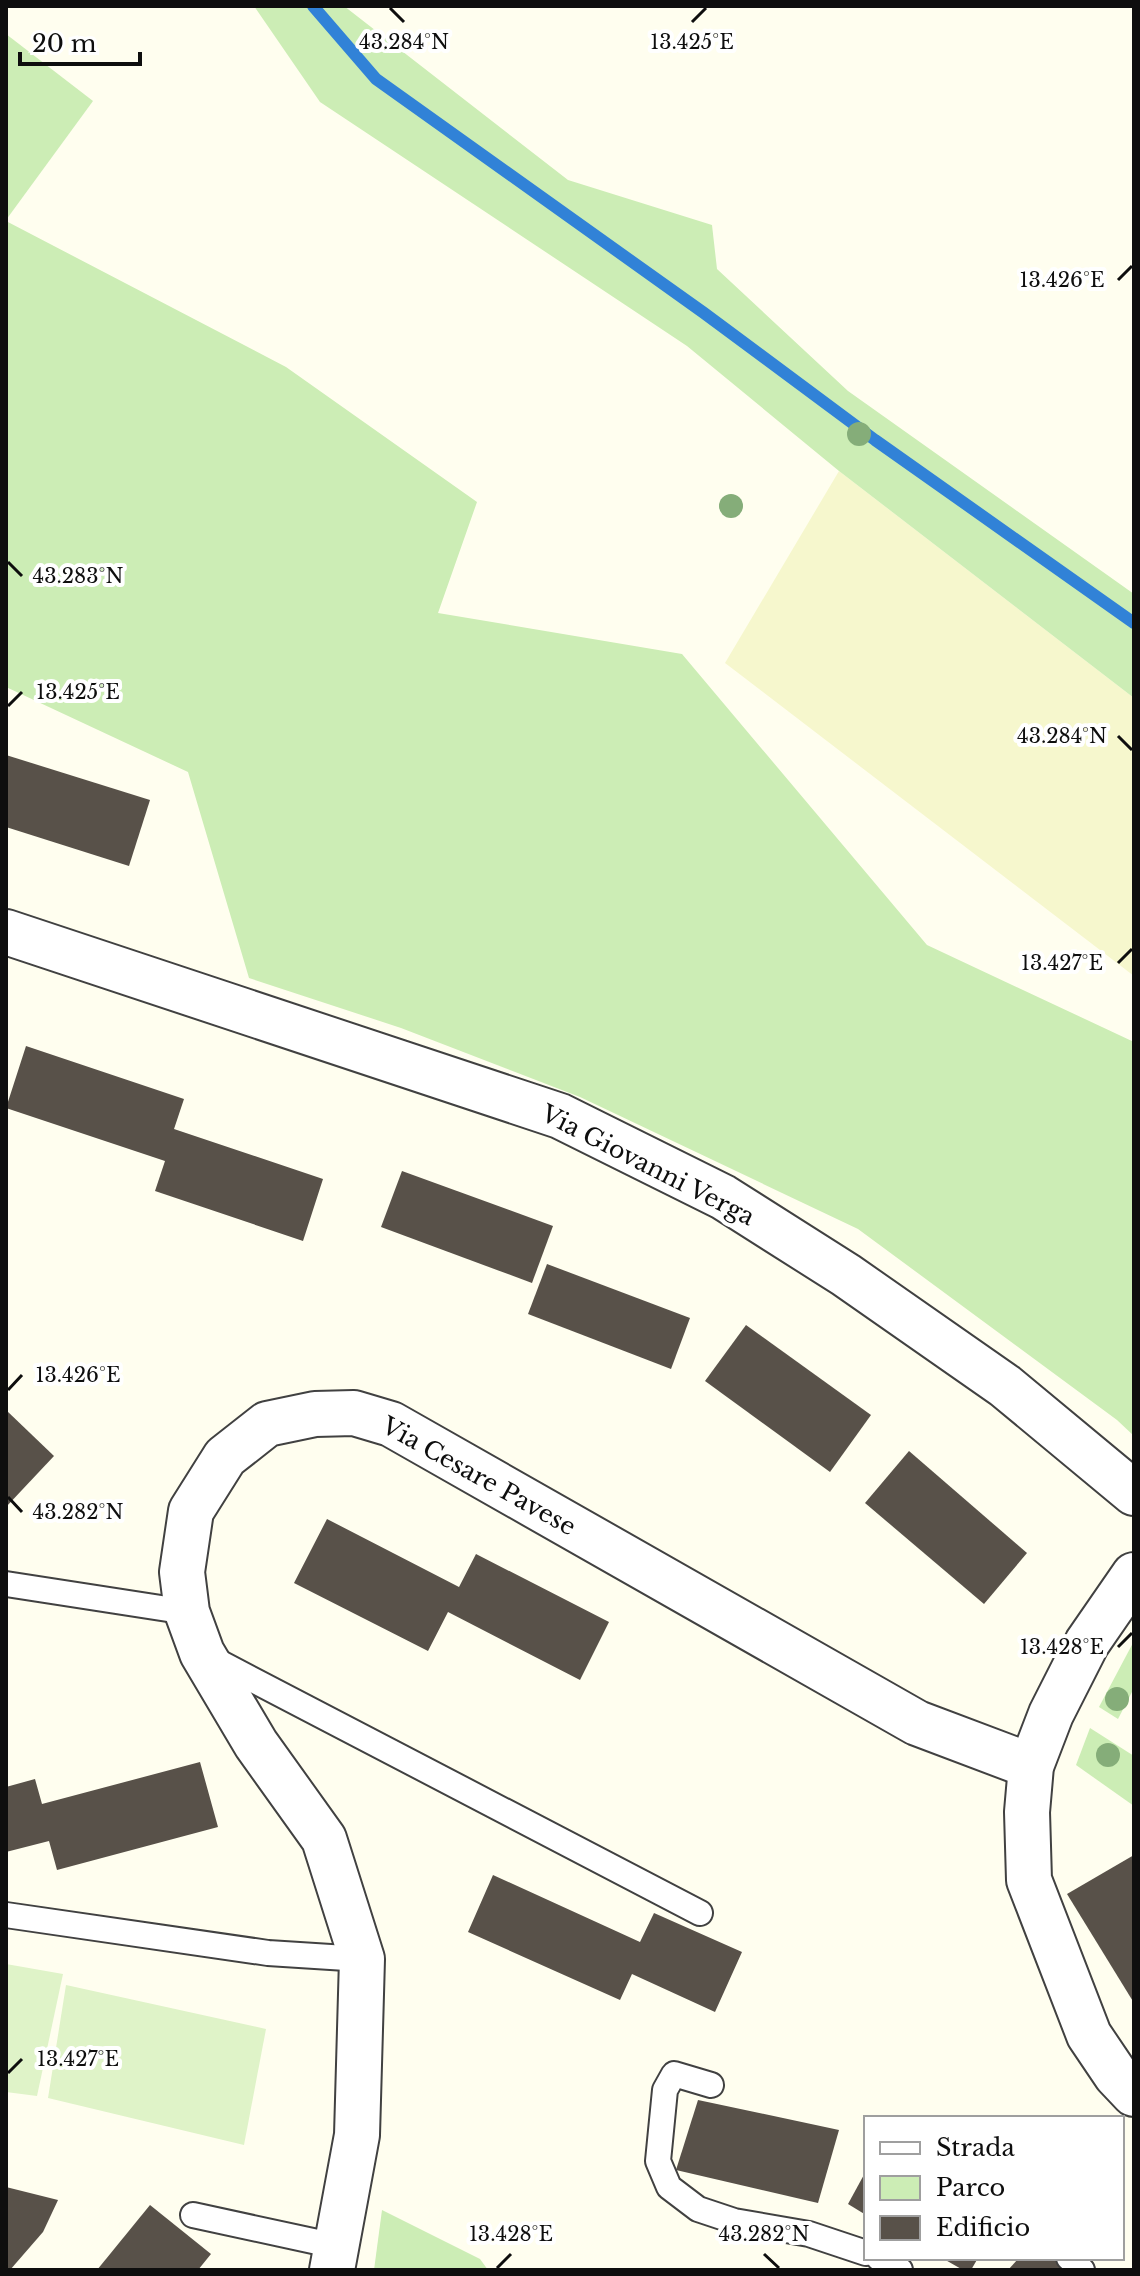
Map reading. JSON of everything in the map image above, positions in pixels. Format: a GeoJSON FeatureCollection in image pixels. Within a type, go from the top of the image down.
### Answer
{"type":"FeatureCollection","features":[{"type":"Feature","properties":{"kind":"street","name":"Via Giovanni Verga"},"geometry":{"type":"LineString","coordinates":[[6,932],[560,1116],[710,1190],[846,1275],[1005,1386],[1134,1493]]}},
{"type":"Feature","properties":{"kind":"street","name":"Via Cesare Pavese"},"geometry":{"type":"LineString","coordinates":[[334,2258],[357,2135],[362,1959],[324,1839],[256,1744],[202,1653],[187,1612],[182,1572],[191,1511],[225,1457],[267,1424],[315,1414],[354,1413],[391,1424],[917,1723],[1031,1766]]}},
{"type":"Feature","properties":{"kind":"street"},"geometry":{"type":"LineString","coordinates":[[1134,1575],[1087,1643],[1051,1714],[1031,1766],[1027,1812],[1029,1880],[1089,2035],[1116,2075],[1134,2094]]}},
{"type":"Feature","properties":{"kind":"lane"},"geometry":{"type":"LineString","coordinates":[[6,1584],[187,1612]]}},
{"type":"Feature","properties":{"kind":"lane"},"geometry":{"type":"LineString","coordinates":[[202,1653],[700,1913]]}},
{"type":"Feature","properties":{"kind":"lane"},"geometry":{"type":"LineString","coordinates":[[6,1915],[268,1953],[362,1959]]}},
{"type":"Feature","properties":{"kind":"lane"},"geometry":{"type":"LineString","coordinates":[[711,2085],[674,2074],[665,2090],[658,2161],[669,2187],[698,2209],[734,2221],[809,2234],[864,2252]]}},
{"type":"Feature","properties":{"kind":"lane"},"geometry":{"type":"LineString","coordinates":[[193,2215],[334,2258]]}},
{"type":"Feature","properties":{"kind":"lane"},"geometry":{"type":"LineString","coordinates":[[882,2260],[900,2270]]}},
{"type":"Feature","properties":{"kind":"green space"},"geometry":{"type":"Polygon","coordinates":[[[254,6],[344,6],[568,180],[712,225],[717,269],[848,391],[1134,594],[1134,698],[839,471],[687,346],[320,102],[254,6]]]}},
{"type":"Feature","properties":{"kind":"green space"},"geometry":{"type":"Polygon","coordinates":[[[6,34],[93,101],[6,220],[6,34]]]}},
{"type":"Feature","properties":{"kind":"green space"},"geometry":{"type":"Polygon","coordinates":[[[6,221],[286,367],[477,502],[438,613],[682,654],[927,945],[1134,1042],[1134,1436],[1117,1420],[858,1229],[580,1097],[401,1028],[249,978],[188,772],[6,687],[6,221]]]}},
{"type":"Feature","properties":{"kind":"green space"},"geometry":{"type":"Polygon","coordinates":[[[839,471],[1134,698],[1134,976],[725,663],[839,471]]]}},
{"type":"Feature","properties":{"kind":"green space"},"geometry":{"type":"Polygon","coordinates":[[[1134,1641],[1134,1688],[1118,1719],[1099,1707],[1134,1641]]]}},
{"type":"Feature","properties":{"kind":"green space"},"geometry":{"type":"Polygon","coordinates":[[[1090,1728],[1134,1756],[1134,1806],[1076,1765],[1090,1728]]]}},
{"type":"Feature","properties":{"kind":"green space"},"geometry":{"type":"Polygon","coordinates":[[[6,1964],[63,1974],[37,2096],[6,2092],[6,1964]]]}},
{"type":"Feature","properties":{"kind":"green space"},"geometry":{"type":"Polygon","coordinates":[[[66,1985],[266,2029],[244,2145],[48,2098],[66,1985]]]}},
{"type":"Feature","properties":{"kind":"green space"},"geometry":{"type":"Polygon","coordinates":[[[382,2210],[480,2259],[488,2270],[374,2270],[382,2210]]]}},
{"type":"Feature","properties":{"kind":"building"},"geometry":{"type":"Polygon","coordinates":[[[6,755],[150,800],[129,866],[6,827],[6,755]]]}},
{"type":"Feature","properties":{"kind":"building"},"geometry":{"type":"Polygon","coordinates":[[[26,1046],[184,1099],[174,1129],[323,1179],[303,1241],[155,1191],[165,1161],[6,1108],[26,1046]]]}},
{"type":"Feature","properties":{"kind":"building"},"geometry":{"type":"Polygon","coordinates":[[[402,1171],[553,1226],[532,1283],[381,1227],[402,1171]]]}},
{"type":"Feature","properties":{"kind":"building"},"geometry":{"type":"Polygon","coordinates":[[[547,1264],[690,1318],[671,1369],[528,1314],[547,1264]]]}},
{"type":"Feature","properties":{"kind":"building"},"geometry":{"type":"Polygon","coordinates":[[[746,1325],[871,1415],[830,1472],[705,1381],[746,1325]]]}},
{"type":"Feature","properties":{"kind":"building"},"geometry":{"type":"Polygon","coordinates":[[[6,1410],[54,1456],[6,1507],[6,1410]]]}},
{"type":"Feature","properties":{"kind":"building"},"geometry":{"type":"Polygon","coordinates":[[[909,1451],[1027,1553],[984,1604],[865,1503],[909,1451]]]}},
{"type":"Feature","properties":{"kind":"building"},"geometry":{"type":"Polygon","coordinates":[[[327,1519],[459,1587],[476,1554],[609,1622],[580,1680],[448,1612],[428,1651],[294,1583],[327,1519]]]}},
{"type":"Feature","properties":{"kind":"building"},"geometry":{"type":"Polygon","coordinates":[[[200,1762],[218,1827],[57,1870],[49,1841],[6,1852],[6,1787],[35,1779],[42,1804],[200,1762]]]}},
{"type":"Feature","properties":{"kind":"building"},"geometry":{"type":"Polygon","coordinates":[[[1134,1855],[1134,2003],[1067,1894],[1134,1855]]]}},
{"type":"Feature","properties":{"kind":"building"},"geometry":{"type":"Polygon","coordinates":[[[493,1875],[640,1942],[654,1913],[742,1952],[715,2012],[632,1974],[620,2000],[468,1932],[493,1875]]]}},
{"type":"Feature","properties":{"kind":"building"},"geometry":{"type":"Polygon","coordinates":[[[698,2100],[839,2130],[818,2203],[676,2170],[698,2100]]]}},
{"type":"Feature","properties":{"kind":"building"},"geometry":{"type":"Polygon","coordinates":[[[864,2175],[864,2214],[848,2204],[864,2175]]]}},
{"type":"Feature","properties":{"kind":"building"},"geometry":{"type":"Polygon","coordinates":[[[6,2187],[58,2200],[43,2232],[10,2270],[6,2270],[6,2187]]]}},
{"type":"Feature","properties":{"kind":"building"},"geometry":{"type":"Polygon","coordinates":[[[150,2205],[211,2254],[198,2270],[97,2270],[150,2205]]]}},
{"type":"Feature","properties":{"kind":"building"},"geometry":{"type":"Polygon","coordinates":[[[946,2260],[977,2260],[971,2270],[963,2270],[946,2260]]]}},
{"type":"Feature","properties":{"kind":"building"},"geometry":{"type":"Polygon","coordinates":[[[1017,2260],[1067,2260],[1078,2270],[1008,2270],[1017,2260]]]}},
{"type":"Feature","properties":{"kind":"waterway"},"geometry":{"type":"LineString","coordinates":[[313,6],[376,79],[1134,623]]}}]}
